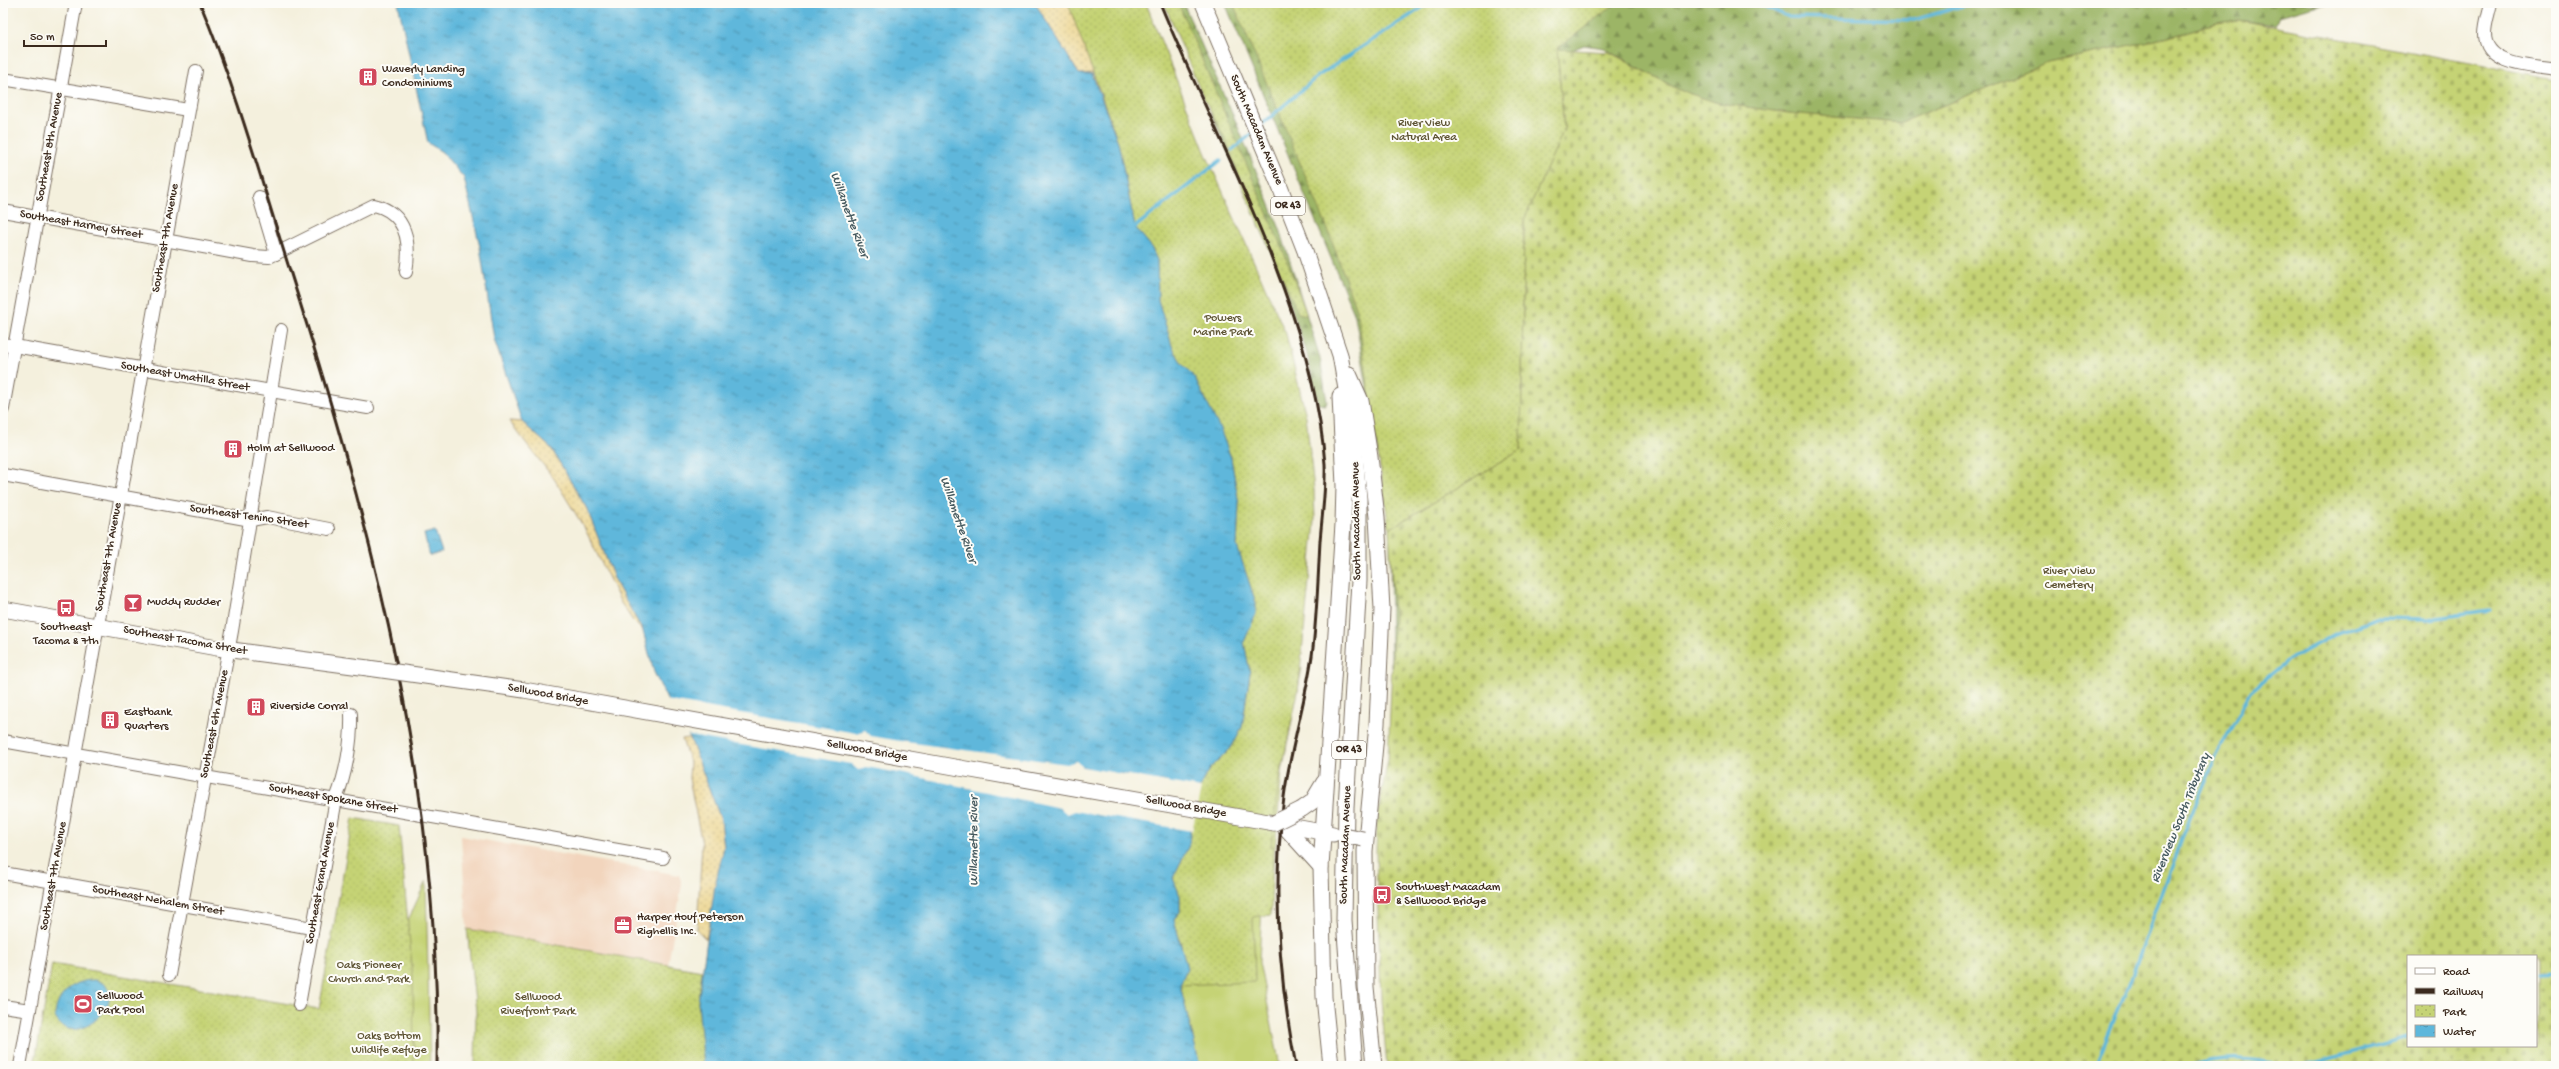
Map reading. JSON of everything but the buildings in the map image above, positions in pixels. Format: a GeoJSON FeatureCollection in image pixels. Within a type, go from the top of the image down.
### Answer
{"type":"FeatureCollection","features":[{"type":"Feature","properties":{"kind":"main road","name":"South Macadam Avenue"},"geometry":{"type":"LineString","coordinates":[[1202,3],[1280,187],[1340,355],[1353,429],[1359,499],[1359,581],[1346,808],[1344,920],[1355,1066]]}},
{"type":"Feature","properties":{"kind":"main road"},"geometry":{"type":"LineString","coordinates":[[1331,1066],[1325,1017],[1320,867],[1324,832],[1324,782],[1337,625],[1344,486],[1340,408],[1340,355]]}},
{"type":"Feature","properties":{"kind":"main road"},"geometry":{"type":"LineString","coordinates":[[1340,355],[1361,401],[1377,517],[1382,609],[1377,724],[1364,839],[1366,988],[1374,1066]]}},
{"type":"Feature","properties":{"kind":"main road","name":"Southeast Tacoma Street"},"geometry":{"type":"LineString","coordinates":[[3,609],[229,650],[368,668]]}},
{"type":"Feature","properties":{"kind":"main road","name":"Sellwood Bridge"},"geometry":{"type":"LineString","coordinates":[[368,668],[524,690],[1364,839]]}},
{"type":"Feature","properties":{"kind":"main road"},"geometry":{"type":"LineString","coordinates":[[1320,867],[1279,824],[1312,802],[1324,782]]}},
{"type":"Feature","properties":{"kind":"street","name":"Southeast 8th Avenue"},"geometry":{"type":"LineString","coordinates":[[3,409],[8,345],[37,217],[76,3]]}},
{"type":"Feature","properties":{"kind":"street"},"geometry":{"type":"LineString","coordinates":[[2491,3],[2485,34],[2493,53],[2508,61],[2556,70]]}},
{"type":"Feature","properties":{"kind":"street","name":"Southeast 7th Avenue"},"geometry":{"type":"LineString","coordinates":[[20,1066],[97,626],[144,370],[188,110],[196,72]]}},
{"type":"Feature","properties":{"kind":"street"},"geometry":{"type":"LineString","coordinates":[[3,79],[188,110]]}},
{"type":"Feature","properties":{"kind":"street"},"geometry":{"type":"LineString","coordinates":[[258,197],[276,254]]}},
{"type":"Feature","properties":{"kind":"street","name":"Southeast Harney Street"},"geometry":{"type":"LineString","coordinates":[[3,211],[253,256],[269,257],[374,205],[386,208],[398,217],[406,238],[408,258],[406,272]]}},
{"type":"Feature","properties":{"kind":"street","name":"Southeast 6th Avenue"},"geometry":{"type":"LineString","coordinates":[[169,976],[181,904],[229,650],[281,330]]}},
{"type":"Feature","properties":{"kind":"street","name":"Southeast Umatilla Street"},"geometry":{"type":"LineString","coordinates":[[8,345],[368,408]]}},
{"type":"Feature","properties":{"kind":"street","name":"Southeast Tenino Street"},"geometry":{"type":"LineString","coordinates":[[3,475],[251,520],[267,517],[329,529]]}},
{"type":"Feature","properties":{"kind":"street","name":"Southeast Grand Avenue"},"geometry":{"type":"LineString","coordinates":[[299,1005],[336,799],[341,787],[352,728],[352,714]]}},
{"type":"Feature","properties":{"kind":"street","name":"Southeast Spokane Street"},"geometry":{"type":"LineString","coordinates":[[3,741],[663,858]]}},
{"type":"Feature","properties":{"kind":"street","name":"Southeast Nehalem Street"},"geometry":{"type":"LineString","coordinates":[[3,873],[312,928]]}},
{"type":"Feature","properties":{"kind":"street"},"geometry":{"type":"LineString","coordinates":[[3,1006],[30,1010]]}},
{"type":"Feature","properties":{"kind":"shaded area"},"geometry":{"type":"Polygon","coordinates":[[[461,836],[679,875],[682,884],[668,965],[467,929],[461,836]]]}},
{"type":"Feature","properties":{"kind":"green space","name":"Powers Marine Park"},"geometry":{"type":"Polygon","coordinates":[[[1068,3],[1146,3],[1205,152],[1286,334],[1306,416],[1314,490],[1315,521],[1298,692],[1279,780],[1271,846],[1273,846],[1271,915],[1253,917],[1255,982],[1180,985],[1187,968],[1174,919],[1180,912],[1180,896],[1173,878],[1189,845],[1191,822],[1198,791],[1210,769],[1231,748],[1242,727],[1250,673],[1244,642],[1255,614],[1256,603],[1237,546],[1239,504],[1231,458],[1220,429],[1193,375],[1182,364],[1172,346],[1158,300],[1157,260],[1150,245],[1135,227],[1118,142],[1068,3]]]}},
{"type":"Feature","properties":{"kind":"green space"},"geometry":{"type":"Polygon","coordinates":[[[1164,3],[1183,3],[1236,122],[1280,229],[1320,358],[1327,402],[1325,405],[1318,404],[1307,354],[1281,276],[1164,3]]]}},
{"type":"Feature","properties":{"kind":"green space"},"geometry":{"type":"Polygon","coordinates":[[[1164,3],[1178,3],[1286,258],[1307,315],[1298,313],[1243,188],[1227,142],[1203,97],[1164,3]]]}},
{"type":"Feature","properties":{"kind":"green space"},"geometry":{"type":"Polygon","coordinates":[[[1225,3],[2345,3],[2318,5],[2279,16],[2275,25],[2239,20],[2216,23],[2169,37],[2048,63],[1900,123],[1788,113],[1718,103],[1679,90],[1604,48],[1584,45],[1567,52],[1463,1066],[1438,698],[1391,668],[1390,526],[1355,316],[1225,3]]]}},
{"type":"Feature","properties":{"kind":"green space","name":"River View Natural Area"},"geometry":{"type":"Polygon","coordinates":[[[1233,3],[1616,3],[1557,49],[1564,129],[1524,220],[1521,450],[1389,529],[1358,315],[1329,232],[1233,3]]]}},
{"type":"Feature","properties":{"kind":"green space","name":"River View Cemetery"},"geometry":{"type":"Polygon","coordinates":[[[2239,20],[2556,79],[2556,1066],[1387,1066],[1381,1000],[1376,854],[1377,817],[1388,759],[1394,614],[1389,529],[1521,450],[1524,219],[1564,129],[1557,49],[1609,52],[1679,90],[1718,103],[1788,113],[1900,123],[2048,63],[2169,37],[2216,23],[2239,20]]]}},
{"type":"Feature","properties":{"kind":"green space"},"geometry":{"type":"Polygon","coordinates":[[[1302,668],[1282,772],[1271,891],[1263,890],[1259,962],[1280,1066],[1200,1066],[1180,985],[1298,672],[1302,668]]]}},
{"type":"Feature","properties":{"kind":"green space"},"geometry":{"type":"Polygon","coordinates":[[[353,818],[399,826],[413,977],[414,1066],[34,1066],[52,964],[319,1009],[353,818]]]}},
{"type":"Feature","properties":{"kind":"green space"},"geometry":{"type":"Polygon","coordinates":[[[426,881],[430,1066],[408,1066],[400,938],[426,881]]]}},
{"type":"Feature","properties":{"kind":"green space","name":"Sellwood Riverfront Park"},"geometry":{"type":"Polygon","coordinates":[[[467,929],[702,971],[698,1002],[704,1066],[475,1066],[476,1011],[467,929]]]}},
{"type":"Feature","properties":{"kind":"sand"},"geometry":{"type":"Polygon","coordinates":[[[1035,3],[1076,3],[1104,72],[1079,74],[1035,3]]]}},
{"type":"Feature","properties":{"kind":"sand"},"geometry":{"type":"Polygon","coordinates":[[[509,421],[522,422],[551,448],[587,509],[616,583],[643,631],[633,621],[621,603],[585,529],[555,480],[509,421]]]}},
{"type":"Feature","properties":{"kind":"sand"},"geometry":{"type":"Polygon","coordinates":[[[690,738],[721,820],[724,847],[706,939],[697,930],[702,844],[689,778],[690,763],[682,739],[690,738]]]}},
{"type":"Feature","properties":{"kind":"water","name":"Willamette River"},"geometry":{"type":"Polygon","coordinates":[[[398,3],[1035,3],[1079,74],[1092,74],[1118,142],[1135,227],[1150,245],[1157,260],[1158,300],[1172,346],[1182,364],[1193,375],[1220,429],[1231,458],[1239,504],[1237,546],[1256,603],[1256,614],[1244,642],[1250,673],[1242,727],[1231,748],[1210,769],[1198,791],[1191,822],[1189,845],[1173,878],[1180,896],[1180,912],[1174,919],[1187,968],[1180,985],[1200,1066],[704,1066],[698,1002],[715,885],[724,847],[721,820],[690,738],[671,708],[654,672],[643,631],[616,583],[587,509],[551,448],[522,422],[494,339],[480,247],[464,178],[442,152],[428,143],[398,3]]]}},
{"type":"Feature","properties":{"kind":"water"},"geometry":{"type":"Polygon","coordinates":[[[435,531],[442,552],[430,556],[424,534],[435,531]]]}},
{"type":"Feature","properties":{"kind":"water","name":"Sellwood Park Pool"},"geometry":{"type":"Polygon","coordinates":[[[87,980],[95,980],[106,987],[110,996],[106,1007],[98,1018],[87,1026],[75,1029],[64,1027],[55,1017],[58,1002],[67,990],[73,986],[87,980]]]}},
{"type":"Feature","properties":{"kind":"pier"},"geometry":{"type":"Polygon","coordinates":[[[665,700],[856,733],[865,730],[871,736],[906,742],[1067,764],[1076,761],[1083,767],[1201,788],[1192,831],[1075,811],[1067,814],[1060,808],[900,773],[866,767],[858,770],[851,764],[685,735],[665,700]]]}},
{"type":"Feature","properties":{"kind":"waterway"},"geometry":{"type":"LineString","coordinates":[[1259,127],[1318,76],[1429,3]]}},
{"type":"Feature","properties":{"kind":"waterway"},"geometry":{"type":"LineString","coordinates":[[1757,3],[1789,17],[1914,20],[1972,3]]}},
{"type":"Feature","properties":{"kind":"waterway"},"geometry":{"type":"LineString","coordinates":[[1232,150],[1253,133]]}},
{"type":"Feature","properties":{"kind":"waterway"},"geometry":{"type":"LineString","coordinates":[[1135,227],[1221,160]]}},
{"type":"Feature","properties":{"kind":"waterway","name":"Riverview South Tributary"},"geometry":{"type":"LineString","coordinates":[[2095,1066],[2131,979],[2190,817],[2216,757],[2250,692],[2288,660],[2335,634],[2379,618],[2428,619],[2491,611]]}},
{"type":"Feature","properties":{"kind":"waterway"},"geometry":{"type":"LineString","coordinates":[[2537,974],[2556,973]]}},
{"type":"Feature","properties":{"kind":"waterway"},"geometry":{"type":"LineString","coordinates":[[2303,1066],[2407,1037]]}},
{"type":"Feature","properties":{"kind":"waterway"},"geometry":{"type":"LineString","coordinates":[[2190,1066],[2215,1060],[2227,1059],[2262,1061],[2287,1066]]}},
{"type":"Feature","properties":{"kind":"railway"},"geometry":{"type":"LineString","coordinates":[[200,3],[237,103],[321,372],[375,567],[397,664],[414,763],[428,862],[435,963],[437,1066]]}},
{"type":"Feature","properties":{"kind":"railway"},"geometry":{"type":"LineString","coordinates":[[1160,3],[1235,171],[1283,287],[1302,346],[1317,405],[1325,464],[1314,642],[1306,692],[1290,762],[1284,797],[1278,865],[1281,965],[1296,1066]]}},
{"type":"Feature","properties":{"kind":"place","name":"Waverly Landing Condominiums"},"geometry":{"type":"Point","coordinates":[368,77]}},
{"type":"Feature","properties":{"kind":"place","name":"Holm at Sellwood"},"geometry":{"type":"Point","coordinates":[233,449]}},
{"type":"Feature","properties":{"kind":"place","name":"Muddy Rudder"},"geometry":{"type":"Point","coordinates":[133,603]}},
{"type":"Feature","properties":{"kind":"place","name":"Southeast Tacoma & 7th"},"geometry":{"type":"Point","coordinates":[66,608]}},
{"type":"Feature","properties":{"kind":"place","name":"Riverside Corral"},"geometry":{"type":"Point","coordinates":[256,707]}},
{"type":"Feature","properties":{"kind":"place","name":"Eastbank Quarters"},"geometry":{"type":"Point","coordinates":[110,720]}},
{"type":"Feature","properties":{"kind":"place","name":"Southwest Macadam & Sellwood Bridge"},"geometry":{"type":"Point","coordinates":[1382,895]}},
{"type":"Feature","properties":{"kind":"place","name":"Harper Houf Peterson Righellis Inc."},"geometry":{"type":"Point","coordinates":[623,925]}},
{"type":"Feature","properties":{"kind":"place","name":"Sellwood Park Pool"},"geometry":{"type":"Point","coordinates":[83,1004]}},
{"type":"Feature","properties":{"kind":"park label","name":"Oaks Pioneer Church and Park"},"geometry":{"type":"Point","coordinates":[369,973]}},
{"type":"Feature","properties":{"kind":"park label","name":"Oaks Bottom Wildlife Refuge"},"geometry":{"type":"Point","coordinates":[389,1044]}}]}
